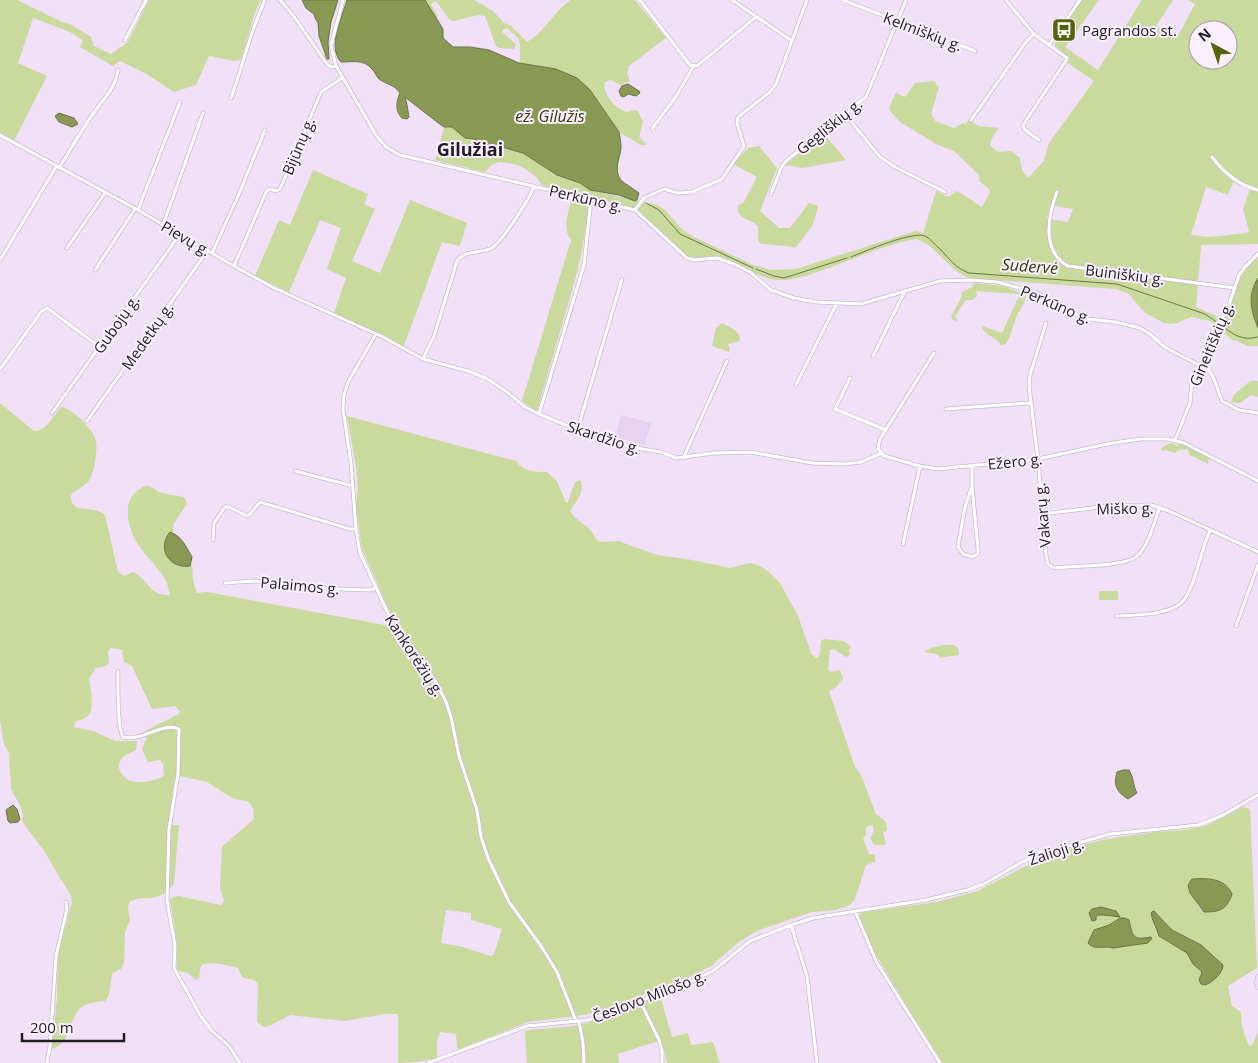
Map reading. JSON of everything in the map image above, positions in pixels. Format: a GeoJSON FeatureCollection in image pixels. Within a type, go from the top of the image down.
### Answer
{"type":"FeatureCollection","features":[{"type":"Feature","properties":{"kind":"main road"},"geometry":{"type":"LineString","coordinates":[[1258,977],[1258,987]]}},
{"type":"Feature","properties":{"kind":"street"},"geometry":{"type":"LineString","coordinates":[[125,40],[146,0]]}},
{"type":"Feature","properties":{"kind":"street"},"geometry":{"type":"LineString","coordinates":[[231,98],[247,46],[265,0]]}},
{"type":"Feature","properties":{"kind":"street"},"geometry":{"type":"LineString","coordinates":[[280,0],[327,64],[331,67],[336,66]]}},
{"type":"Feature","properties":{"kind":"street","name":"Perkūno g."},"geometry":{"type":"LineString","coordinates":[[343,0],[330,45],[336,66],[376,135],[395,153],[635,210],[687,258],[694,260],[717,258],[750,272],[774,292],[816,302],[861,304],[932,282],[987,280],[1046,297],[1066,310],[1088,319],[1115,322],[1140,328],[1166,348],[1201,366]]}},
{"type":"Feature","properties":{"kind":"street"},"geometry":{"type":"LineString","coordinates":[[640,0],[693,67]]}},
{"type":"Feature","properties":{"kind":"street"},"geometry":{"type":"LineString","coordinates":[[732,0],[792,41]]}},
{"type":"Feature","properties":{"kind":"street"},"geometry":{"type":"LineString","coordinates":[[635,210],[644,198],[664,189],[692,192],[722,179],[744,146],[737,123],[740,115],[773,88],[807,0]]}},
{"type":"Feature","properties":{"kind":"street","name":"Kelmiškių g."},"geometry":{"type":"LineString","coordinates":[[843,0],[975,51]]}},
{"type":"Feature","properties":{"kind":"street","name":"Gegliškių g."},"geometry":{"type":"LineString","coordinates":[[772,194],[786,161],[863,100],[869,92],[906,0]]}},
{"type":"Feature","properties":{"kind":"street"},"geometry":{"type":"LineString","coordinates":[[1006,0],[1034,34],[1067,58],[1023,124],[1024,129],[1039,140]]}},
{"type":"Feature","properties":{"kind":"street"},"geometry":{"type":"LineString","coordinates":[[1049,45],[1080,0]]}},
{"type":"Feature","properties":{"kind":"street"},"geometry":{"type":"LineString","coordinates":[[652,129],[678,95],[693,67],[697,66],[756,17]]}},
{"type":"Feature","properties":{"kind":"street"},"geometry":{"type":"LineString","coordinates":[[971,120],[1026,42],[1034,34]]}},
{"type":"Feature","properties":{"kind":"street"},"geometry":{"type":"LineString","coordinates":[[0,260],[58,167],[97,108],[106,98],[116,81],[118,70]]}},
{"type":"Feature","properties":{"kind":"street","name":"Bijūnų g."},"geometry":{"type":"LineString","coordinates":[[234,266],[266,192],[270,189],[280,189],[321,92],[342,78]]}},
{"type":"Feature","properties":{"kind":"street"},"geometry":{"type":"LineString","coordinates":[[96,270],[136,209],[180,102]]}},
{"type":"Feature","properties":{"kind":"street"},"geometry":{"type":"LineString","coordinates":[[163,225],[203,113]]}},
{"type":"Feature","properties":{"kind":"street"},"geometry":{"type":"LineString","coordinates":[[845,114],[880,157],[895,167],[945,192]]}},
{"type":"Feature","properties":{"kind":"street","name":"Medetkų g."},"geometry":{"type":"LineString","coordinates":[[87,421],[210,252],[240,194],[265,130]]}},
{"type":"Feature","properties":{"kind":"street","name":"Pievų g."},"geometry":{"type":"LineString","coordinates":[[0,135],[136,209],[272,287],[376,334]]}},
{"type":"Feature","properties":{"kind":"street"},"geometry":{"type":"LineString","coordinates":[[1212,157],[1236,181],[1258,190]]}},
{"type":"Feature","properties":{"kind":"street"},"geometry":{"type":"LineString","coordinates":[[423,359],[434,336],[457,261],[464,254],[483,252],[498,243],[528,199],[534,186]]}},
{"type":"Feature","properties":{"kind":"street","name":"Buiniškių g."},"geometry":{"type":"LineString","coordinates":[[1057,192],[1050,217],[1050,240],[1052,250],[1068,266],[1235,288]]}},
{"type":"Feature","properties":{"kind":"street"},"geometry":{"type":"LineString","coordinates":[[67,248],[105,193]]}},
{"type":"Feature","properties":{"kind":"street"},"geometry":{"type":"LineString","coordinates":[[539,414],[584,265],[591,200]]}},
{"type":"Feature","properties":{"kind":"street","name":"Gubojų g."},"geometry":{"type":"LineString","coordinates":[[52,412],[180,234]]}},
{"type":"Feature","properties":{"kind":"street","name":"Gineitiškių g."},"geometry":{"type":"LineString","coordinates":[[1175,440],[1190,403],[1192,382],[1204,361],[1214,334],[1230,305],[1241,272],[1258,254]]}},
{"type":"Feature","properties":{"kind":"street"},"geometry":{"type":"LineString","coordinates":[[578,428],[622,280]]}},
{"type":"Feature","properties":{"kind":"street"},"geometry":{"type":"LineString","coordinates":[[873,356],[905,291]]}},
{"type":"Feature","properties":{"kind":"street"},"geometry":{"type":"LineString","coordinates":[[796,385],[837,303]]}},
{"type":"Feature","properties":{"kind":"street"},"geometry":{"type":"LineString","coordinates":[[0,369],[41,312],[47,308],[100,347]]}},
{"type":"Feature","properties":{"kind":"street","name":"Vakarų g."},"geometry":{"type":"LineString","coordinates":[[1046,322],[1030,375],[1030,403],[1038,459],[1046,559],[1048,564],[1054,568],[1111,564],[1126,561],[1137,556],[1150,535],[1160,508]]}},
{"type":"Feature","properties":{"kind":"street","name":"Skardžio g."},"geometry":{"type":"LineString","coordinates":[[376,334],[423,359],[468,371],[491,380],[525,406],[539,414],[639,450],[661,452],[676,458],[750,452],[812,463],[845,464],[861,462],[880,454]]}},
{"type":"Feature","properties":{"kind":"street","name":"Kankorėžių g."},"geometry":{"type":"LineString","coordinates":[[376,334],[348,382],[344,395],[343,416],[351,463],[356,529],[360,553],[392,622],[423,662],[446,702],[451,716],[458,756],[477,810],[481,837],[488,858],[509,902],[553,966],[577,1021]]}},
{"type":"Feature","properties":{"kind":"street"},"geometry":{"type":"LineString","coordinates":[[880,454],[878,442],[934,353]]}},
{"type":"Feature","properties":{"kind":"street"},"geometry":{"type":"LineString","coordinates":[[685,458],[685,454],[726,361]]}},
{"type":"Feature","properties":{"kind":"street"},"geometry":{"type":"LineString","coordinates":[[1204,361],[1211,372],[1222,401],[1240,410],[1258,413]]}},
{"type":"Feature","properties":{"kind":"street"},"geometry":{"type":"LineString","coordinates":[[850,378],[835,409],[886,430]]}},
{"type":"Feature","properties":{"kind":"street"},"geometry":{"type":"LineString","coordinates":[[946,409],[1030,403]]}},
{"type":"Feature","properties":{"kind":"street","name":"Ežero g."},"geometry":{"type":"LineString","coordinates":[[880,454],[887,458],[937,469],[1038,459],[1122,441],[1156,438],[1175,440],[1258,481]]}},
{"type":"Feature","properties":{"kind":"street"},"geometry":{"type":"LineString","coordinates":[[902,544],[920,466]]}},
{"type":"Feature","properties":{"kind":"street"},"geometry":{"type":"LineString","coordinates":[[972,466],[978,549],[978,553],[973,557],[964,554],[958,547],[964,514],[972,486]]}},
{"type":"Feature","properties":{"kind":"street"},"geometry":{"type":"LineString","coordinates":[[295,471],[353,486]]}},
{"type":"Feature","properties":{"kind":"street"},"geometry":{"type":"LineString","coordinates":[[213,540],[214,523],[226,507],[247,516],[260,502],[350,529],[356,529]]}},
{"type":"Feature","properties":{"kind":"street","name":"Miško g."},"geometry":{"type":"LineString","coordinates":[[1042,514],[1108,506],[1146,505],[1160,508],[1258,552]]}},
{"type":"Feature","properties":{"kind":"street"},"geometry":{"type":"LineString","coordinates":[[1116,616],[1154,613],[1175,607],[1184,601],[1210,531]]}},
{"type":"Feature","properties":{"kind":"street"},"geometry":{"type":"LineString","coordinates":[[1236,626],[1258,565]]}},
{"type":"Feature","properties":{"kind":"street","name":"Palaimos g."},"geometry":{"type":"LineString","coordinates":[[225,583],[253,581],[338,590],[371,590],[375,588]]}},
{"type":"Feature","properties":{"kind":"street"},"geometry":{"type":"LineString","coordinates":[[118,671],[120,734],[123,737],[138,737],[175,727],[179,729],[178,774],[168,829],[167,901],[174,945],[174,968],[200,1015],[211,1030],[225,1042],[240,1063]]}},
{"type":"Feature","properties":{"kind":"street","name":"Žalioji g."},"geometry":{"type":"LineString","coordinates":[[855,911],[926,900],[967,890],[984,884],[1022,862],[1047,852],[1110,834],[1196,826],[1208,822],[1258,795]]}},
{"type":"Feature","properties":{"kind":"street"},"geometry":{"type":"LineString","coordinates":[[47,1063],[50,1046],[56,956],[67,909],[66,902]]}},
{"type":"Feature","properties":{"kind":"street"},"geometry":{"type":"LineString","coordinates":[[855,911],[877,963],[940,1063]]}},
{"type":"Feature","properties":{"kind":"street","name":"Česlovo Milošo g."},"geometry":{"type":"LineString","coordinates":[[428,1063],[527,1026],[597,1017],[701,977],[713,971],[750,941],[813,918],[855,911]]}},
{"type":"Feature","properties":{"kind":"street"},"geometry":{"type":"LineString","coordinates":[[791,925],[807,976],[817,1063]]}},
{"type":"Feature","properties":{"kind":"street"},"geometry":{"type":"LineString","coordinates":[[640,1001],[659,1040],[662,1051],[662,1063]]}},
{"type":"Feature","properties":{"kind":"street","name":"Česlovo Milošo g."},"geometry":{"type":"LineString","coordinates":[[577,1021],[583,1042],[584,1063]]}},
{"type":"Feature","properties":{"kind":"shaded area"},"geometry":{"type":"Polygon","coordinates":[[[0,0],[17,0],[70,24],[91,37],[94,46],[111,54],[128,42],[149,0],[261,0],[255,12],[241,60],[234,61],[209,56],[196,85],[174,92],[145,73],[120,61],[113,66],[80,47],[83,40],[70,32],[33,18],[18,63],[47,76],[14,141],[0,133],[0,0]]]}},
{"type":"Feature","properties":{"kind":"shaded area"},"geometry":{"type":"Polygon","coordinates":[[[425,0],[474,0],[493,11],[527,42],[537,35],[570,0],[635,0],[666,38],[629,66],[627,73],[630,81],[621,85],[610,80],[605,82],[604,86],[609,98],[618,108],[626,112],[638,111],[643,122],[639,137],[647,145],[641,145],[619,132],[590,90],[556,69],[519,63],[519,39],[507,28],[502,32],[516,44],[514,49],[496,46],[485,16],[478,15],[454,21],[450,20],[436,1],[431,5],[438,16],[436,18],[425,0]]]}},
{"type":"Feature","properties":{"kind":"shaded area"},"geometry":{"type":"Polygon","coordinates":[[[1082,0],[1099,0],[1065,47],[1098,70],[1142,0],[1173,0],[1156,26],[1177,38],[1195,4],[1187,0],[1258,0],[1258,244],[1201,245],[1196,307],[1223,319],[1230,307],[1242,274],[1258,255],[1258,278],[1252,288],[1251,295],[1252,309],[1258,328],[1258,346],[1248,346],[1231,339],[1210,321],[1191,317],[1177,323],[1164,323],[1144,312],[1129,294],[1116,289],[969,278],[954,269],[930,246],[916,239],[890,245],[801,277],[786,280],[770,279],[721,257],[687,256],[634,208],[590,197],[577,273],[537,411],[522,401],[571,240],[566,224],[573,194],[542,185],[535,176],[522,167],[510,163],[499,162],[493,164],[485,172],[435,160],[444,127],[452,127],[465,137],[474,139],[480,144],[523,153],[557,175],[580,183],[590,190],[657,205],[665,210],[682,229],[692,236],[753,265],[771,270],[796,269],[915,231],[923,233],[936,191],[948,197],[957,191],[982,207],[990,192],[980,182],[979,175],[954,151],[938,145],[900,122],[890,111],[889,107],[896,93],[905,97],[915,83],[934,81],[939,87],[931,114],[935,121],[954,128],[963,123],[966,124],[969,119],[978,126],[999,128],[992,138],[990,145],[998,152],[1011,151],[1020,158],[1022,170],[1028,178],[1044,161],[1049,143],[1094,81],[1065,61],[1067,56],[1055,46],[1055,41],[1082,0]],[[1233,182],[1228,195],[1206,187],[1191,235],[1210,237],[1246,233],[1249,231],[1243,209],[1250,189],[1233,182]],[[1050,205],[1047,219],[1068,222],[1073,209],[1050,205]]]}},
{"type":"Feature","properties":{"kind":"shaded area"},"geometry":{"type":"Polygon","coordinates":[[[824,134],[846,160],[803,168],[785,165],[824,134]]]}},
{"type":"Feature","properties":{"kind":"shaded area"},"geometry":{"type":"Polygon","coordinates":[[[759,146],[777,168],[760,211],[779,228],[790,228],[809,203],[818,206],[813,225],[796,247],[761,244],[758,240],[758,226],[739,214],[738,206],[744,202],[757,177],[733,164],[748,148],[759,146]]]}},
{"type":"Feature","properties":{"kind":"shaded area"},"geometry":{"type":"Polygon","coordinates":[[[313,170],[368,194],[364,204],[375,209],[352,261],[380,273],[410,200],[467,223],[460,246],[442,242],[404,346],[334,313],[346,278],[327,269],[341,228],[320,220],[289,292],[255,276],[279,220],[290,225],[313,170]]]}},
{"type":"Feature","properties":{"kind":"shaded area"},"geometry":{"type":"Polygon","coordinates":[[[974,283],[1003,286],[1026,295],[1006,344],[1001,345],[985,332],[982,326],[1002,333],[1019,296],[1018,294],[976,291],[977,296],[972,300],[966,300],[955,316],[958,321],[953,320],[951,317],[961,298],[962,292],[972,287],[974,283]]]}},
{"type":"Feature","properties":{"kind":"shaded area"},"geometry":{"type":"Polygon","coordinates":[[[722,323],[734,330],[740,337],[740,341],[728,344],[729,352],[712,346],[716,328],[722,323]]]}},
{"type":"Feature","properties":{"kind":"shaded area"},"geometry":{"type":"Polygon","coordinates":[[[1250,381],[1258,381],[1258,397],[1251,395],[1240,403],[1231,402],[1234,395],[1250,381]]]}},
{"type":"Feature","properties":{"kind":"shaded area"},"geometry":{"type":"Polygon","coordinates":[[[0,403],[34,431],[43,429],[61,407],[76,415],[91,431],[96,444],[92,474],[90,480],[71,495],[72,501],[78,508],[95,510],[105,515],[118,572],[124,576],[133,572],[139,575],[157,593],[170,595],[165,578],[135,540],[128,518],[131,497],[145,486],[149,486],[162,493],[185,498],[187,504],[174,523],[173,533],[165,538],[164,551],[172,560],[182,565],[190,566],[192,563],[193,580],[197,593],[207,592],[390,626],[395,623],[362,549],[356,506],[358,487],[356,466],[347,416],[516,461],[519,465],[530,471],[547,472],[557,481],[566,503],[575,482],[580,480],[582,484],[581,492],[570,511],[590,529],[599,542],[619,541],[658,555],[730,568],[750,563],[758,565],[769,572],[780,583],[798,616],[811,653],[815,657],[817,658],[820,655],[821,641],[824,639],[843,641],[851,646],[849,650],[850,655],[846,657],[834,649],[830,650],[828,670],[831,672],[840,670],[843,678],[836,687],[829,691],[855,767],[861,775],[876,814],[886,822],[887,831],[883,832],[886,845],[874,845],[870,838],[874,831],[873,825],[866,827],[866,835],[863,838],[869,854],[875,855],[875,862],[866,865],[855,899],[850,905],[836,910],[812,912],[759,930],[740,941],[711,966],[694,975],[607,1009],[583,1015],[528,1022],[459,1049],[457,1048],[456,1034],[440,1032],[437,1041],[437,1058],[418,1062],[398,1063],[398,1014],[385,1014],[344,1021],[290,1015],[264,1027],[257,1022],[258,984],[253,980],[242,977],[239,969],[236,967],[207,963],[201,966],[199,978],[196,980],[188,973],[177,969],[177,943],[170,900],[173,897],[179,896],[222,904],[224,901],[220,887],[222,847],[254,819],[253,808],[249,802],[232,798],[207,782],[180,776],[175,777],[169,820],[172,825],[179,825],[174,884],[165,893],[157,897],[137,899],[129,902],[130,920],[125,932],[124,963],[122,968],[112,974],[109,995],[105,1001],[88,1004],[78,1010],[64,1041],[52,1049],[57,998],[58,954],[72,902],[71,896],[44,851],[22,821],[21,807],[11,789],[9,753],[4,744],[0,720],[0,403]],[[110,648],[108,652],[109,663],[106,666],[95,668],[89,678],[92,699],[90,714],[86,718],[76,721],[74,727],[93,731],[115,741],[137,741],[136,750],[122,758],[119,766],[120,770],[128,780],[144,782],[154,780],[164,776],[163,764],[160,760],[148,762],[142,749],[146,739],[145,731],[179,714],[180,711],[175,706],[152,709],[132,666],[124,662],[122,650],[110,648]],[[446,910],[441,943],[463,947],[491,956],[494,954],[502,929],[471,920],[471,913],[446,910]]]}},
{"type":"Feature","properties":{"kind":"shaded area"},"geometry":{"type":"Polygon","coordinates":[[[621,415],[651,423],[645,445],[615,437],[621,415]]]}},
{"type":"Feature","properties":{"kind":"shaded area"},"geometry":{"type":"Polygon","coordinates":[[[1171,443],[1177,446],[1179,443],[1209,458],[1208,464],[1190,455],[1187,449],[1178,450],[1175,453],[1166,450],[1162,451],[1161,448],[1171,443]]]}},
{"type":"Feature","properties":{"kind":"shaded area"},"geometry":{"type":"Polygon","coordinates":[[[1099,591],[1118,591],[1118,600],[1099,600],[1099,591]]]}},
{"type":"Feature","properties":{"kind":"shaded area"},"geometry":{"type":"Polygon","coordinates":[[[954,645],[958,648],[959,655],[940,658],[937,654],[924,652],[931,648],[954,645]]]}},
{"type":"Feature","properties":{"kind":"shaded area"},"geometry":{"type":"Polygon","coordinates":[[[1243,807],[1250,809],[1257,968],[1228,986],[1232,1006],[1241,1012],[1242,1027],[1249,1046],[1253,1044],[1258,1031],[1258,1063],[943,1063],[875,953],[859,917],[861,913],[865,912],[937,902],[978,891],[1045,856],[1075,847],[1107,839],[1185,830],[1208,825],[1243,807]],[[1190,893],[1201,910],[1227,906],[1190,893]],[[1101,907],[1095,908],[1089,913],[1096,916],[1119,917],[1101,907]],[[1156,912],[1151,917],[1157,926],[1159,936],[1187,953],[1193,964],[1202,973],[1199,980],[1201,983],[1221,963],[1201,945],[1172,930],[1156,912]],[[1120,918],[1109,925],[1094,930],[1089,941],[1099,948],[1104,946],[1113,948],[1151,937],[1136,938],[1132,935],[1130,925],[1120,918]]]}},
{"type":"Feature","properties":{"kind":"shaded area"},"geometry":{"type":"Polygon","coordinates":[[[660,995],[672,1037],[688,1033],[691,1045],[713,1042],[720,1063],[667,1063],[661,1040],[618,1054],[619,1063],[527,1063],[525,1031],[573,1026],[589,1022],[610,1016],[660,995]]]}},
{"type":"Feature","properties":{"kind":"water"},"geometry":{"type":"Polygon","coordinates":[[[302,0],[338,0],[331,22],[328,42],[329,59],[327,59],[319,36],[318,23],[314,14],[306,8],[302,0]]]}},
{"type":"Feature","properties":{"kind":"water","name":"ež. Gilužis"},"geometry":{"type":"Polygon","coordinates":[[[347,0],[425,0],[443,29],[443,38],[453,47],[489,50],[519,63],[556,69],[577,78],[590,90],[619,132],[621,148],[618,174],[623,182],[639,193],[637,200],[590,190],[580,183],[557,175],[523,153],[501,147],[490,147],[480,144],[474,139],[465,138],[452,127],[444,127],[405,97],[409,117],[407,119],[402,118],[397,109],[400,93],[398,90],[379,79],[369,66],[358,62],[341,62],[337,56],[335,40],[347,0]]]}},
{"type":"Feature","properties":{"kind":"water"},"geometry":{"type":"Polygon","coordinates":[[[628,84],[640,93],[636,96],[628,94],[624,97],[621,96],[619,91],[622,86],[628,84]]]}},
{"type":"Feature","properties":{"kind":"water"},"geometry":{"type":"Polygon","coordinates":[[[59,113],[74,118],[78,124],[72,127],[59,122],[55,116],[59,113]]]}},
{"type":"Feature","properties":{"kind":"water"},"geometry":{"type":"Polygon","coordinates":[[[1258,278],[1258,328],[1251,297],[1258,278]]]}},
{"type":"Feature","properties":{"kind":"water"},"geometry":{"type":"Polygon","coordinates":[[[170,532],[178,536],[186,546],[192,557],[190,566],[176,564],[167,556],[164,545],[170,532]]]}},
{"type":"Feature","properties":{"kind":"water"},"geometry":{"type":"Polygon","coordinates":[[[1129,770],[1137,793],[1128,799],[1121,794],[1116,785],[1117,772],[1129,770]]]}},
{"type":"Feature","properties":{"kind":"water"},"geometry":{"type":"Polygon","coordinates":[[[13,805],[17,809],[20,819],[18,822],[10,823],[6,810],[13,805]]]}},
{"type":"Feature","properties":{"kind":"water"},"geometry":{"type":"Polygon","coordinates":[[[1192,879],[1210,879],[1225,885],[1232,894],[1228,904],[1218,911],[1204,912],[1190,893],[1188,885],[1192,879]]]}},
{"type":"Feature","properties":{"kind":"water"},"geometry":{"type":"Polygon","coordinates":[[[1101,907],[1116,911],[1120,917],[1098,915],[1096,920],[1092,921],[1089,913],[1092,909],[1101,907]]]}},
{"type":"Feature","properties":{"kind":"water"},"geometry":{"type":"Polygon","coordinates":[[[1153,911],[1172,930],[1201,945],[1223,965],[1217,977],[1205,985],[1201,984],[1199,980],[1202,972],[1193,964],[1187,953],[1159,936],[1151,913],[1153,911]]]}},
{"type":"Feature","properties":{"kind":"water"},"geometry":{"type":"Polygon","coordinates":[[[1120,918],[1129,920],[1133,934],[1137,938],[1152,938],[1148,943],[1113,948],[1093,947],[1088,943],[1094,930],[1109,925],[1120,918]]]}},
{"type":"Feature","properties":{"kind":"waterway","name":"Sudervė"},"geometry":{"type":"LineString","coordinates":[[646,203],[659,210],[680,234],[753,268]]}},
{"type":"Feature","properties":{"kind":"waterway","name":"Sudervė"},"geometry":{"type":"LineString","coordinates":[[851,257],[910,236],[925,236],[957,266],[969,273],[1117,284],[1205,314],[1218,323]]}},
{"type":"Feature","properties":{"kind":"waterway","name":"Sudervė"},"geometry":{"type":"LineString","coordinates":[[756,269],[784,278],[847,258]]}},
{"type":"Feature","properties":{"kind":"waterway","name":"Sudervė"},"geometry":{"type":"LineString","coordinates":[[1222,326],[1238,336],[1247,338],[1258,337]]}},
{"type":"Feature","properties":{"kind":"place","name":"Pagrandos st."},"geometry":{"type":"Point","coordinates":[1064,30]}},
{"type":"Feature","properties":{"kind":"district","name":"Gilužiai"},"geometry":{"type":"Point","coordinates":[470,149]}}]}
